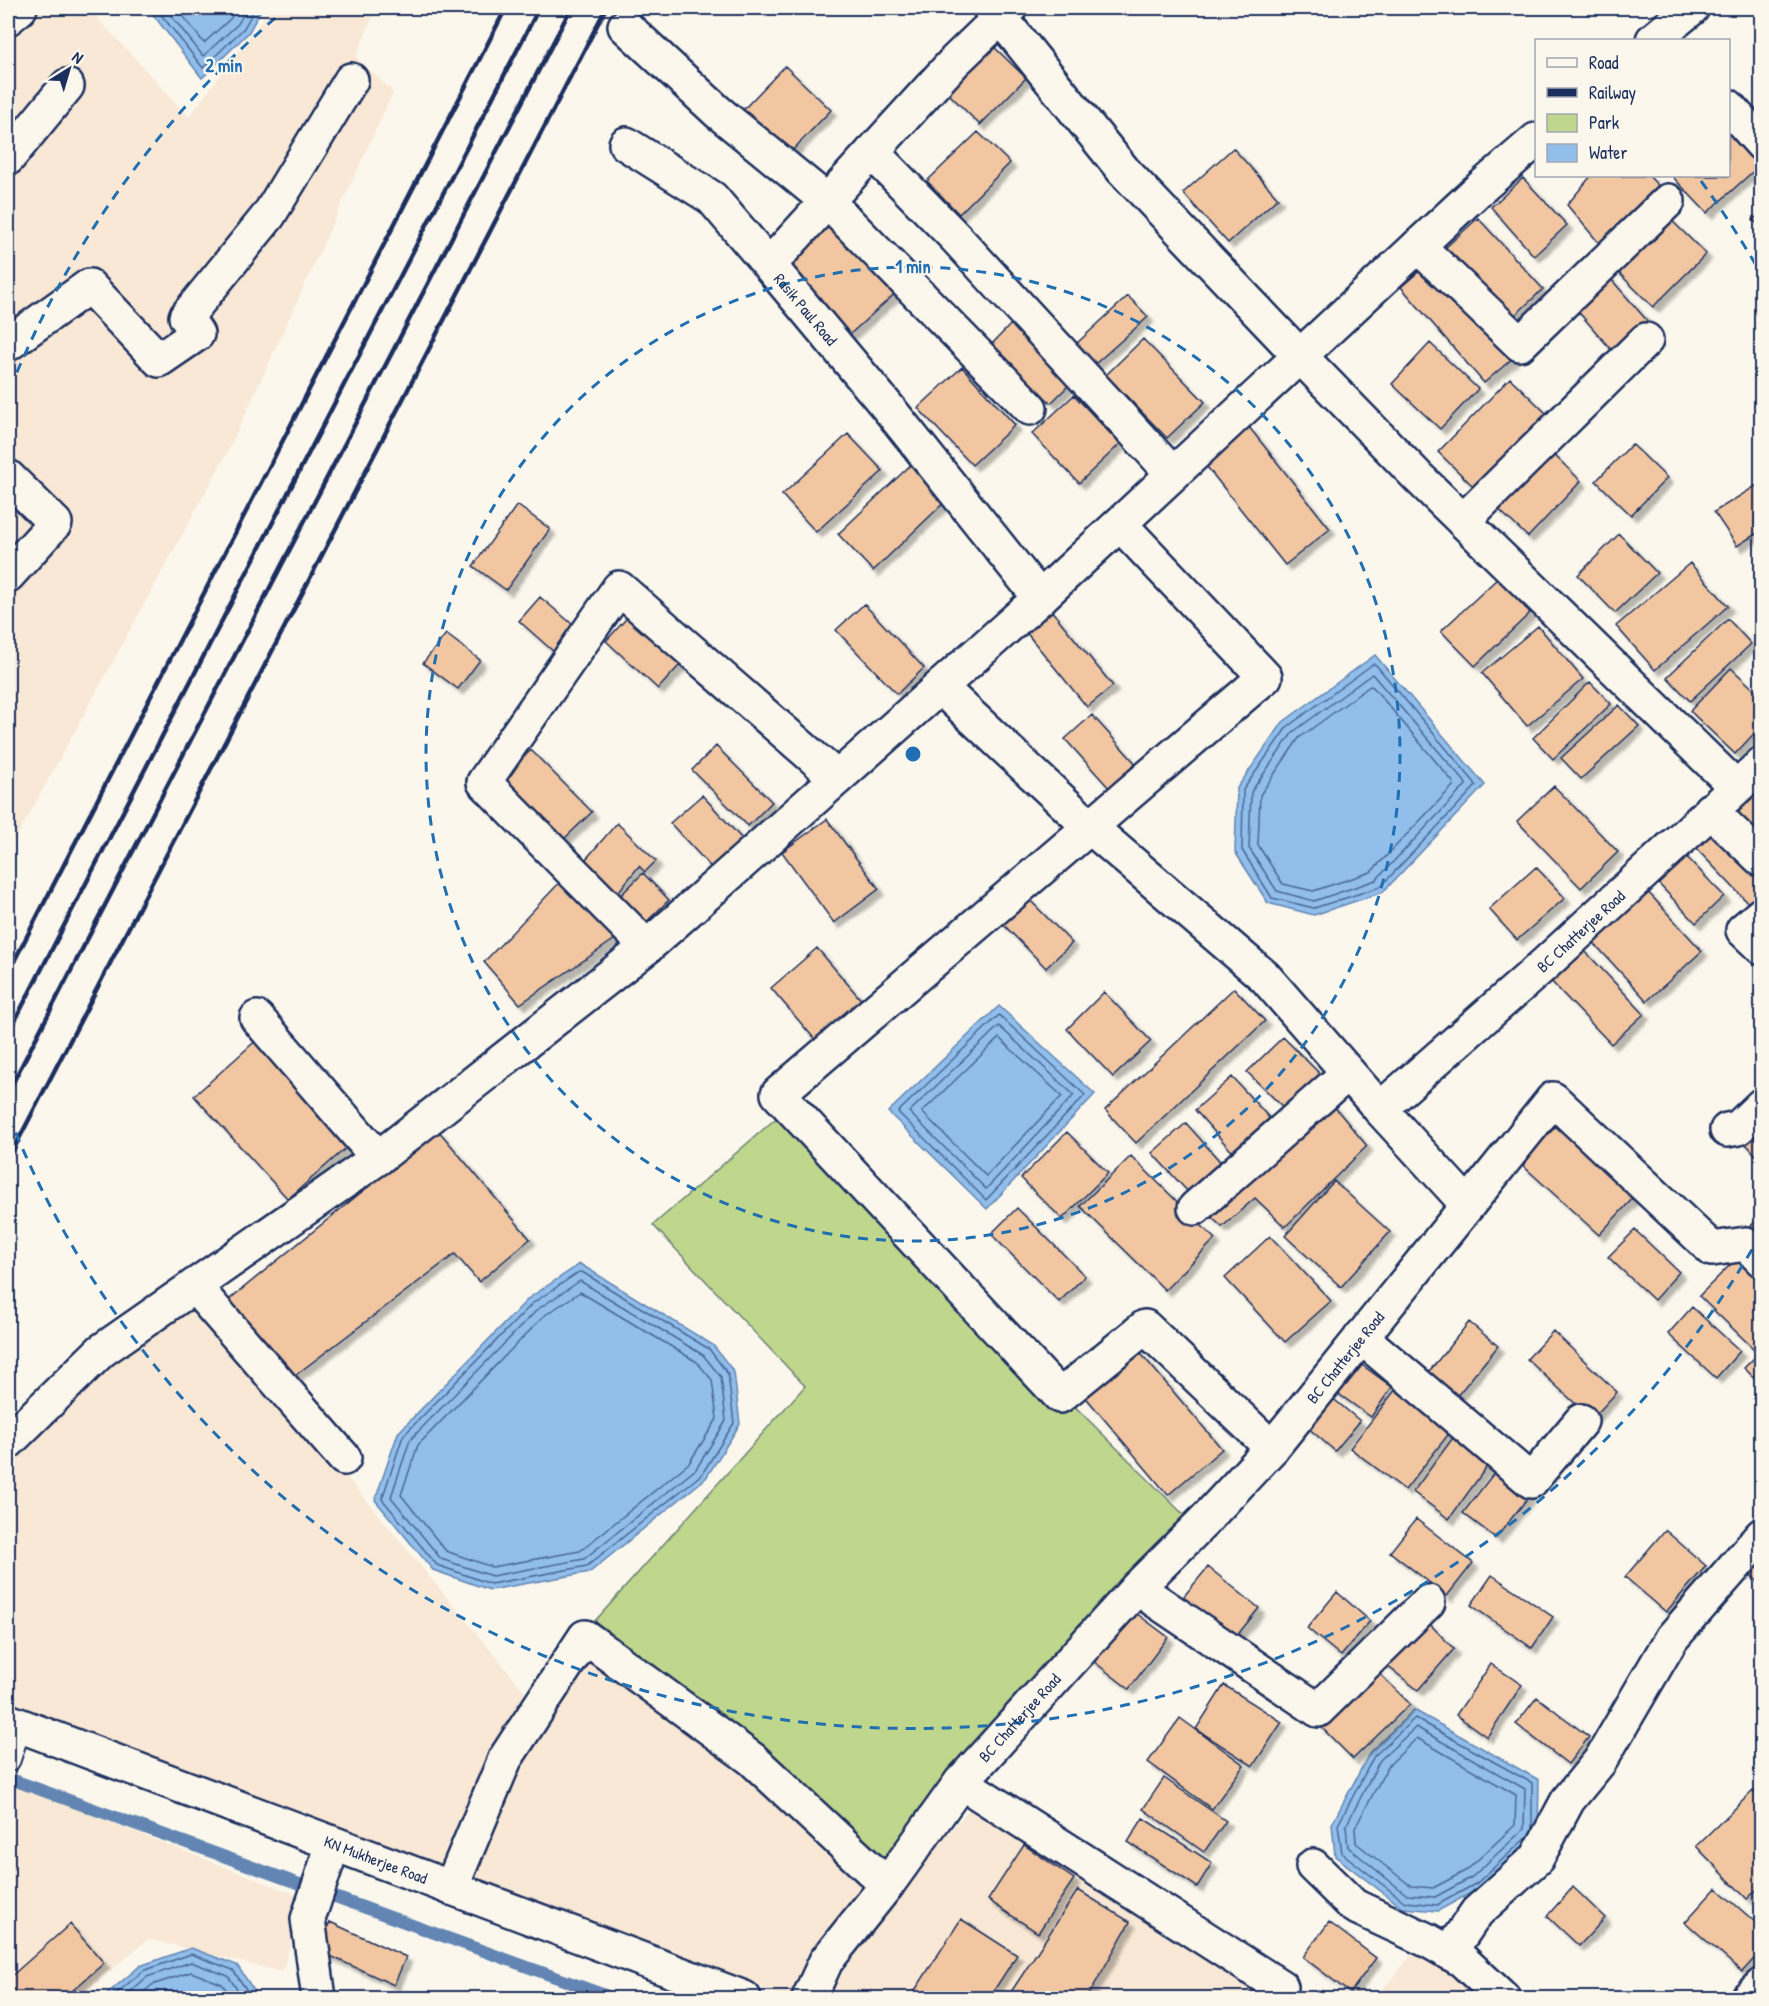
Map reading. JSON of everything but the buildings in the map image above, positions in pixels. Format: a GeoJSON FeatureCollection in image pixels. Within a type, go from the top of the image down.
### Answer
{"type":"FeatureCollection","features":[{"type":"Feature","properties":{"kind":"street"},"geometry":{"type":"LineString","coordinates":[[8,18],[20,8]]}},
{"type":"Feature","properties":{"kind":"street"},"geometry":{"type":"LineString","coordinates":[[1663,37],[1692,8]]}},
{"type":"Feature","properties":{"kind":"street"},"geometry":{"type":"LineString","coordinates":[[1000,11],[1123,170],[1419,478],[1736,787]]}},
{"type":"Feature","properties":{"kind":"street","name":"Rasik Paul Road"},"geometry":{"type":"LineString","coordinates":[[1000,11],[769,265],[890,410],[1040,598]]}},
{"type":"Feature","properties":{"kind":"street"},"geometry":{"type":"LineString","coordinates":[[625,26],[718,112],[827,201],[1030,408]]}},
{"type":"Feature","properties":{"kind":"street"},"geometry":{"type":"LineString","coordinates":[[8,344],[89,286],[159,360],[197,334],[186,317],[269,215],[351,81]]}},
{"type":"Feature","properties":{"kind":"street"},"geometry":{"type":"LineString","coordinates":[[8,158],[67,86]]}},
{"type":"Feature","properties":{"kind":"street"},"geometry":{"type":"LineString","coordinates":[[1730,108],[1761,144]]}},
{"type":"Feature","properties":{"kind":"street"},"geometry":{"type":"LineString","coordinates":[[8,1442],[101,1351],[378,1158],[647,947],[1040,598],[1418,246],[1535,141]]}},
{"type":"Feature","properties":{"kind":"street"},"geometry":{"type":"LineString","coordinates":[[626,144],[712,198],[769,265]]}},
{"type":"Feature","properties":{"kind":"street"},"geometry":{"type":"LineString","coordinates":[[872,152],[956,238],[1173,474]]}},
{"type":"Feature","properties":{"kind":"street"},"geometry":{"type":"LineString","coordinates":[[1418,246],[1520,344],[1668,201]]}},
{"type":"Feature","properties":{"kind":"street"},"geometry":{"type":"LineString","coordinates":[[1463,521],[1646,340]]}},
{"type":"Feature","properties":{"kind":"street"},"geometry":{"type":"LineString","coordinates":[[8,477],[55,523],[8,574]]}},
{"type":"Feature","properties":{"kind":"street"},"geometry":{"type":"LineString","coordinates":[[1119,524],[1265,677],[778,1094],[1060,1396],[1146,1327],[1272,1448]]}},
{"type":"Feature","properties":{"kind":"street"},"geometry":{"type":"LineString","coordinates":[[647,947],[484,782],[619,588],[837,778]]}},
{"type":"Feature","properties":{"kind":"street"},"geometry":{"type":"LineString","coordinates":[[940,687],[1090,827],[1265,977],[1380,1109],[1468,1205]]}},
{"type":"Feature","properties":{"kind":"street","name":"BC Chatterjee Road"},"geometry":{"type":"LineString","coordinates":[[1380,1109],[1546,963],[1761,764]]}},
{"type":"Feature","properties":{"kind":"street"},"geometry":{"type":"LineString","coordinates":[[1710,810],[1761,860]]}},
{"type":"Feature","properties":{"kind":"street"},"geometry":{"type":"LineString","coordinates":[[1761,914],[1743,930],[1761,948]]}},
{"type":"Feature","properties":{"kind":"street"},"geometry":{"type":"LineString","coordinates":[[257,1018],[378,1158]]}},
{"type":"Feature","properties":{"kind":"street"},"geometry":{"type":"LineString","coordinates":[[1196,1208],[1348,1072]]}},
{"type":"Feature","properties":{"kind":"street","name":"BC Chatterjee Road"},"geometry":{"type":"LineString","coordinates":[[808,1998],[826,1960],[887,1885],[961,1782],[1137,1588],[1272,1448],[1553,1099],[1713,1249],[1746,1244],[1761,1260]]}},
{"type":"Feature","properties":{"kind":"street"},"geometry":{"type":"LineString","coordinates":[[1727,1130],[1738,1128],[1761,1105]]}},
{"type":"Feature","properties":{"kind":"street"},"geometry":{"type":"LineString","coordinates":[[194,1286],[344,1458]]}},
{"type":"Feature","properties":{"kind":"street"},"geometry":{"type":"LineString","coordinates":[[1361,1337],[1531,1481],[1581,1421]]}},
{"type":"Feature","properties":{"kind":"street"},"geometry":{"type":"LineString","coordinates":[[1449,1953],[1477,1912],[1537,1858],[1568,1800],[1600,1761],[1672,1638],[1761,1535]]}},
{"type":"Feature","properties":{"kind":"street"},"geometry":{"type":"LineString","coordinates":[[1137,1588],[1318,1710],[1428,1602]]}},
{"type":"Feature","properties":{"kind":"street"},"geometry":{"type":"LineString","coordinates":[[451,1888],[506,1759],[585,1637],[752,1760],[887,1885]]}},
{"type":"Feature","properties":{"kind":"street","name":"KN Mukherjee Road"},"geometry":{"type":"LineString","coordinates":[[13,1723],[744,1998]]}},
{"type":"Feature","properties":{"kind":"street"},"geometry":{"type":"LineString","coordinates":[[961,1782],[1281,1986]]}},
{"type":"Feature","properties":{"kind":"street"},"geometry":{"type":"LineString","coordinates":[[319,1998],[308,1919],[333,1844]]}},
{"type":"Feature","properties":{"kind":"street"},"geometry":{"type":"LineString","coordinates":[[1313,1866],[1354,1906],[1462,1960],[1503,1998]]}},
{"type":"Feature","properties":{"kind":"street"},"geometry":{"type":"LineString","coordinates":[[1748,1998],[1761,1985]]}},
{"type":"Feature","properties":{"kind":"lane"},"geometry":{"type":"LineString","coordinates":[[8,1758],[13,1723]]}},
{"type":"Feature","properties":{"kind":"shaded area"},"geometry":{"type":"Polygon","coordinates":[[[8,8],[88,8],[189,117],[271,8],[376,8],[356,57],[393,92],[230,447],[8,853],[8,8]]]}},
{"type":"Feature","properties":{"kind":"shaded area"},"geometry":{"type":"Polygon","coordinates":[[[192,1305],[312,1435],[530,1698],[447,1877],[8,1703],[8,1460],[108,1361],[192,1305]]]}},
{"type":"Feature","properties":{"kind":"shaded area"},"geometry":{"type":"Polygon","coordinates":[[[585,1648],[744,1765],[867,1883],[822,1943],[793,1998],[471,1879],[521,1755],[585,1648]]]}},
{"type":"Feature","properties":{"kind":"shaded area"},"geometry":{"type":"Polygon","coordinates":[[[8,1782],[304,1898],[282,1972],[148,1939],[78,1998],[8,1998],[8,1782]]]}},
{"type":"Feature","properties":{"kind":"shaded area"},"geometry":{"type":"Polygon","coordinates":[[[971,1807],[1280,1998],[826,1998],[891,1901],[971,1807]]]}},
{"type":"Feature","properties":{"kind":"shaded area"},"geometry":{"type":"Polygon","coordinates":[[[1414,1952],[1457,1976],[1480,1998],[1376,1998],[1414,1952]]]}},
{"type":"Feature","properties":{"kind":"green space"},"geometry":{"type":"Polygon","coordinates":[[[781,1114],[1190,1521],[884,1869],[755,1747],[595,1621],[805,1386],[653,1225],[781,1114]]]}},
{"type":"Feature","properties":{"kind":"water"},"geometry":{"type":"Polygon","coordinates":[[[148,8],[262,8],[249,32],[202,78],[148,8]]]}},
{"type":"Feature","properties":{"kind":"water"},"geometry":{"type":"Polygon","coordinates":[[[1375,655],[1485,785],[1383,892],[1314,915],[1268,903],[1235,852],[1237,788],[1283,722],[1375,655]]]}},
{"type":"Feature","properties":{"kind":"water"},"geometry":{"type":"Polygon","coordinates":[[[999,1006],[1095,1094],[987,1209],[888,1112],[999,1006]]]}},
{"type":"Feature","properties":{"kind":"water"},"geometry":{"type":"Polygon","coordinates":[[[580,1264],[713,1345],[734,1372],[740,1424],[706,1478],[590,1572],[490,1590],[433,1570],[375,1500],[398,1433],[529,1298],[580,1264]]]}},
{"type":"Feature","properties":{"kind":"water"},"geometry":{"type":"Polygon","coordinates":[[[1414,1710],[1539,1780],[1538,1835],[1480,1888],[1438,1911],[1403,1908],[1335,1856],[1332,1824],[1370,1752],[1414,1710]]]}},
{"type":"Feature","properties":{"kind":"water"},"geometry":{"type":"Polygon","coordinates":[[[191,1948],[237,1965],[259,1998],[102,1998],[140,1966],[191,1948]]]}},
{"type":"Feature","properties":{"kind":"waterway"},"geometry":{"type":"LineString","coordinates":[[8,1778],[613,1998]]}},
{"type":"Feature","properties":{"kind":"railway"},"geometry":{"type":"LineString","coordinates":[[8,973],[506,8]]}},
{"type":"Feature","properties":{"kind":"railway"},"geometry":{"type":"LineString","coordinates":[[8,1034],[539,8]]}},
{"type":"Feature","properties":{"kind":"railway"},"geometry":{"type":"LineString","coordinates":[[8,1092],[571,8]]}},
{"type":"Feature","properties":{"kind":"railway"},"geometry":{"type":"LineString","coordinates":[[8,1160],[606,8]]}}]}
